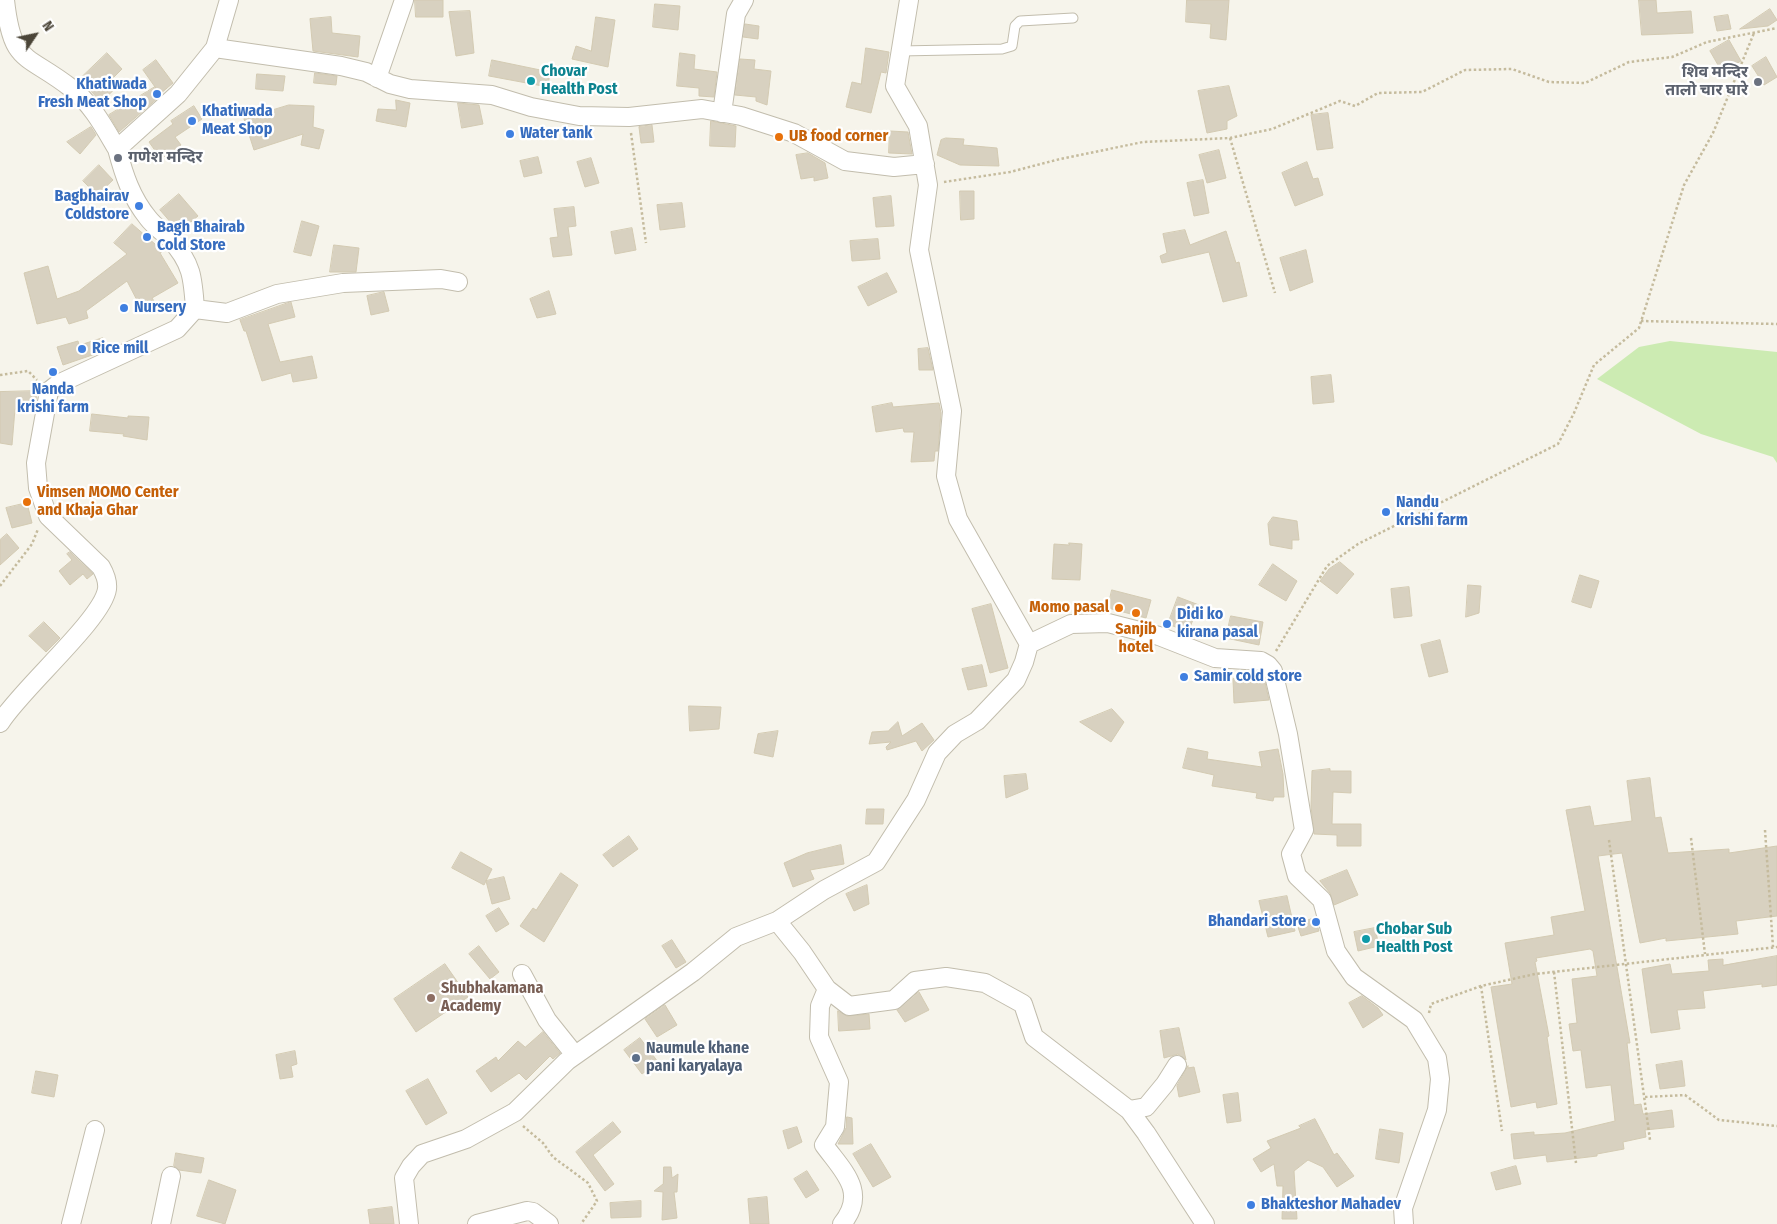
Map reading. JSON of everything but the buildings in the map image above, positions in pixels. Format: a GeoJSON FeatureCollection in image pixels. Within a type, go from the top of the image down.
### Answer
{"type":"FeatureCollection","features":[{"type":"Feature","properties":{"kind":"street"},"geometry":{"type":"LineString","coordinates":[[0,723],[31,684],[98,610],[107,589],[106,576],[101,567],[48,516],[38,488],[36,463],[48,392],[58,384],[178,329],[195,309],[194,282],[188,262],[170,239],[148,220],[128,187],[117,149],[87,103],[72,89],[20,55],[10,36],[5,0]]}},
{"type":"Feature","properties":{"kind":"street"},"geometry":{"type":"LineString","coordinates":[[117,149],[178,94],[215,48],[229,0]]}},
{"type":"Feature","properties":{"kind":"street"},"geometry":{"type":"LineString","coordinates":[[377,78],[404,0]]}},
{"type":"Feature","properties":{"kind":"street"},"geometry":{"type":"LineString","coordinates":[[722,113],[736,14],[744,0]]}},
{"type":"Feature","properties":{"kind":"street"},"geometry":{"type":"LineString","coordinates":[[409,1224],[404,1178],[411,1166],[422,1154],[466,1139],[515,1112],[575,1055],[693,972],[736,937],[777,921],[824,890],[876,862],[916,800],[937,752],[955,734],[977,721],[1016,680],[1024,662],[1029,644],[958,519],[946,476],[952,411],[919,250],[928,185],[918,126],[895,86],[909,0]]}},
{"type":"Feature","properties":{"kind":"street"},"geometry":{"type":"LineString","coordinates":[[215,48],[341,66],[410,89],[492,94],[531,107],[579,116],[629,117],[702,109],[794,133],[845,161],[894,167],[925,164]]}},
{"type":"Feature","properties":{"kind":"street"},"geometry":{"type":"LineString","coordinates":[[195,309],[227,313],[277,294],[343,283],[441,279],[458,282]]}},
{"type":"Feature","properties":{"kind":"street"},"geometry":{"type":"LineString","coordinates":[[1029,644],[1070,624],[1108,623],[1159,636],[1215,658],[1261,661],[1274,671],[1288,734],[1304,830],[1291,854],[1297,876],[1322,900],[1336,951],[1354,977],[1414,1020],[1426,1036],[1437,1058],[1440,1079],[1437,1110],[1403,1208],[1404,1224]]}},
{"type":"Feature","properties":{"kind":"street"},"geometry":{"type":"LineString","coordinates":[[777,921],[802,952],[826,989],[849,1006],[894,1000],[915,981],[946,977],[985,983],[1023,1004],[1034,1037],[1129,1110],[1205,1224]]}},
{"type":"Feature","properties":{"kind":"street"},"geometry":{"type":"LineString","coordinates":[[522,974],[547,1020],[575,1055]]}},
{"type":"Feature","properties":{"kind":"street"},"geometry":{"type":"LineString","coordinates":[[826,989],[820,1006],[819,1037],[839,1082],[835,1127],[824,1145],[852,1183],[852,1212],[842,1224]]}},
{"type":"Feature","properties":{"kind":"street"},"geometry":{"type":"LineString","coordinates":[[1129,1110],[1146,1107],[1165,1084],[1177,1065]]}},
{"type":"Feature","properties":{"kind":"street"},"geometry":{"type":"LineString","coordinates":[[71,1224],[95,1130]]}},
{"type":"Feature","properties":{"kind":"street"},"geometry":{"type":"LineString","coordinates":[[161,1224],[171,1176]]}},
{"type":"Feature","properties":{"kind":"street"},"geometry":{"type":"LineString","coordinates":[[477,1224],[527,1211],[540,1216],[549,1224]]}},
{"type":"Feature","properties":{"kind":"lane"},"geometry":{"type":"LineString","coordinates":[[900,51],[1002,49],[1012,46],[1015,26],[1020,21],[1073,18]]}},
{"type":"Feature","properties":{"kind":"path"},"geometry":{"type":"LineString","coordinates":[[928,185],[1010,172],[1060,159],[1143,142],[1230,138],[1272,129],[1340,101],[1355,106],[1378,93],[1422,92],[1465,70],[1512,69],[1550,82],[1585,83],[1629,62],[1672,57],[1708,42],[1777,28]]}},
{"type":"Feature","properties":{"kind":"path"},"geometry":{"type":"LineString","coordinates":[[1268,665],[1327,566],[1358,544],[1558,444],[1594,364],[1639,328],[1684,185],[1713,133],[1754,34]]}},
{"type":"Feature","properties":{"kind":"path"},"geometry":{"type":"LineString","coordinates":[[629,117],[646,243]]}},
{"type":"Feature","properties":{"kind":"path"},"geometry":{"type":"LineString","coordinates":[[1230,138],[1275,293]]}},
{"type":"Feature","properties":{"kind":"path"},"geometry":{"type":"LineString","coordinates":[[1641,320],[1777,324]]}},
{"type":"Feature","properties":{"kind":"path"},"geometry":{"type":"LineString","coordinates":[[0,375],[28,371],[48,392]]}},
{"type":"Feature","properties":{"kind":"path"},"geometry":{"type":"LineString","coordinates":[[0,586],[32,544],[40,524],[48,516]]}},
{"type":"Feature","properties":{"kind":"path"},"geometry":{"type":"LineString","coordinates":[[1426,1036],[1431,1004],[1482,986],[1554,972],[1775,947],[1765,830]]}},
{"type":"Feature","properties":{"kind":"path"},"geometry":{"type":"LineString","coordinates":[[1691,838],[1705,954]]}},
{"type":"Feature","properties":{"kind":"path"},"geometry":{"type":"LineString","coordinates":[[1609,840],[1628,963],[1650,1140]]}},
{"type":"Feature","properties":{"kind":"path"},"geometry":{"type":"LineString","coordinates":[[1554,972],[1576,1164]]}},
{"type":"Feature","properties":{"kind":"path"},"geometry":{"type":"LineString","coordinates":[[1482,986],[1502,1131]]}},
{"type":"Feature","properties":{"kind":"path"},"geometry":{"type":"LineString","coordinates":[[1644,1097],[1685,1095],[1719,1120],[1777,1126]]}},
{"type":"Feature","properties":{"kind":"path"},"geometry":{"type":"LineString","coordinates":[[515,1112],[520,1123],[543,1143],[553,1157],[588,1183],[597,1201],[581,1224]]}},
{"type":"Feature","properties":{"kind":"green space"},"geometry":{"type":"Polygon","coordinates":[[[1670,341],[1777,352],[1777,463],[1773,457],[1701,434],[1597,379],[1639,347],[1670,341]]]}},
{"type":"Feature","properties":{"kind":"place","name":"Chovar Health Post"},"geometry":{"type":"Point","coordinates":[531,81]}},
{"type":"Feature","properties":{"kind":"place","name":"शिव मन्दिर तालो चार घारे"},"geometry":{"type":"Point","coordinates":[1758,82]}},
{"type":"Feature","properties":{"kind":"place","name":"Khatiwada Fresh Meat Shop"},"geometry":{"type":"Point","coordinates":[157,94]}},
{"type":"Feature","properties":{"kind":"place","name":"Khatiwada Meat Shop"},"geometry":{"type":"Point","coordinates":[192,121]}},
{"type":"Feature","properties":{"kind":"place","name":"Water tank"},"geometry":{"type":"Point","coordinates":[510,134]}},
{"type":"Feature","properties":{"kind":"place","name":"UB food corner"},"geometry":{"type":"Point","coordinates":[779,137]}},
{"type":"Feature","properties":{"kind":"place","name":"गणेश मन्दिर"},"geometry":{"type":"Point","coordinates":[118,158]}},
{"type":"Feature","properties":{"kind":"place","name":"Bagbhairav Coldstore"},"geometry":{"type":"Point","coordinates":[139,206]}},
{"type":"Feature","properties":{"kind":"place","name":"Bagh Bhairab Cold Store"},"geometry":{"type":"Point","coordinates":[147,237]}},
{"type":"Feature","properties":{"kind":"place","name":"Nursery"},"geometry":{"type":"Point","coordinates":[124,308]}},
{"type":"Feature","properties":{"kind":"place","name":"Rice mill"},"geometry":{"type":"Point","coordinates":[82,349]}},
{"type":"Feature","properties":{"kind":"place","name":"Nanda krishi farm"},"geometry":{"type":"Point","coordinates":[53,372]}},
{"type":"Feature","properties":{"kind":"place","name":"Vimsen MOMO Center and Khaja Ghar"},"geometry":{"type":"Point","coordinates":[27,502]}},
{"type":"Feature","properties":{"kind":"place","name":"Nandu krishi farm"},"geometry":{"type":"Point","coordinates":[1386,512]}},
{"type":"Feature","properties":{"kind":"place","name":"Momo pasal"},"geometry":{"type":"Point","coordinates":[1119,608]}},
{"type":"Feature","properties":{"kind":"place","name":"Sanjib hotel"},"geometry":{"type":"Point","coordinates":[1136,613]}},
{"type":"Feature","properties":{"kind":"place","name":"Didi ko kirana pasal"},"geometry":{"type":"Point","coordinates":[1167,624]}},
{"type":"Feature","properties":{"kind":"place","name":"Samir cold store"},"geometry":{"type":"Point","coordinates":[1184,677]}},
{"type":"Feature","properties":{"kind":"place","name":"Bhandari store"},"geometry":{"type":"Point","coordinates":[1316,922]}},
{"type":"Feature","properties":{"kind":"place","name":"Chobar Sub Health Post"},"geometry":{"type":"Point","coordinates":[1366,939]}},
{"type":"Feature","properties":{"kind":"place","name":"Shubhakamana Academy"},"geometry":{"type":"Point","coordinates":[431,998]}},
{"type":"Feature","properties":{"kind":"place","name":"Naumule khane pani karyalaya"},"geometry":{"type":"Point","coordinates":[636,1058]}},
{"type":"Feature","properties":{"kind":"place","name":"Bhakteshor Mahadev"},"geometry":{"type":"Point","coordinates":[1251,1205]}}]}
